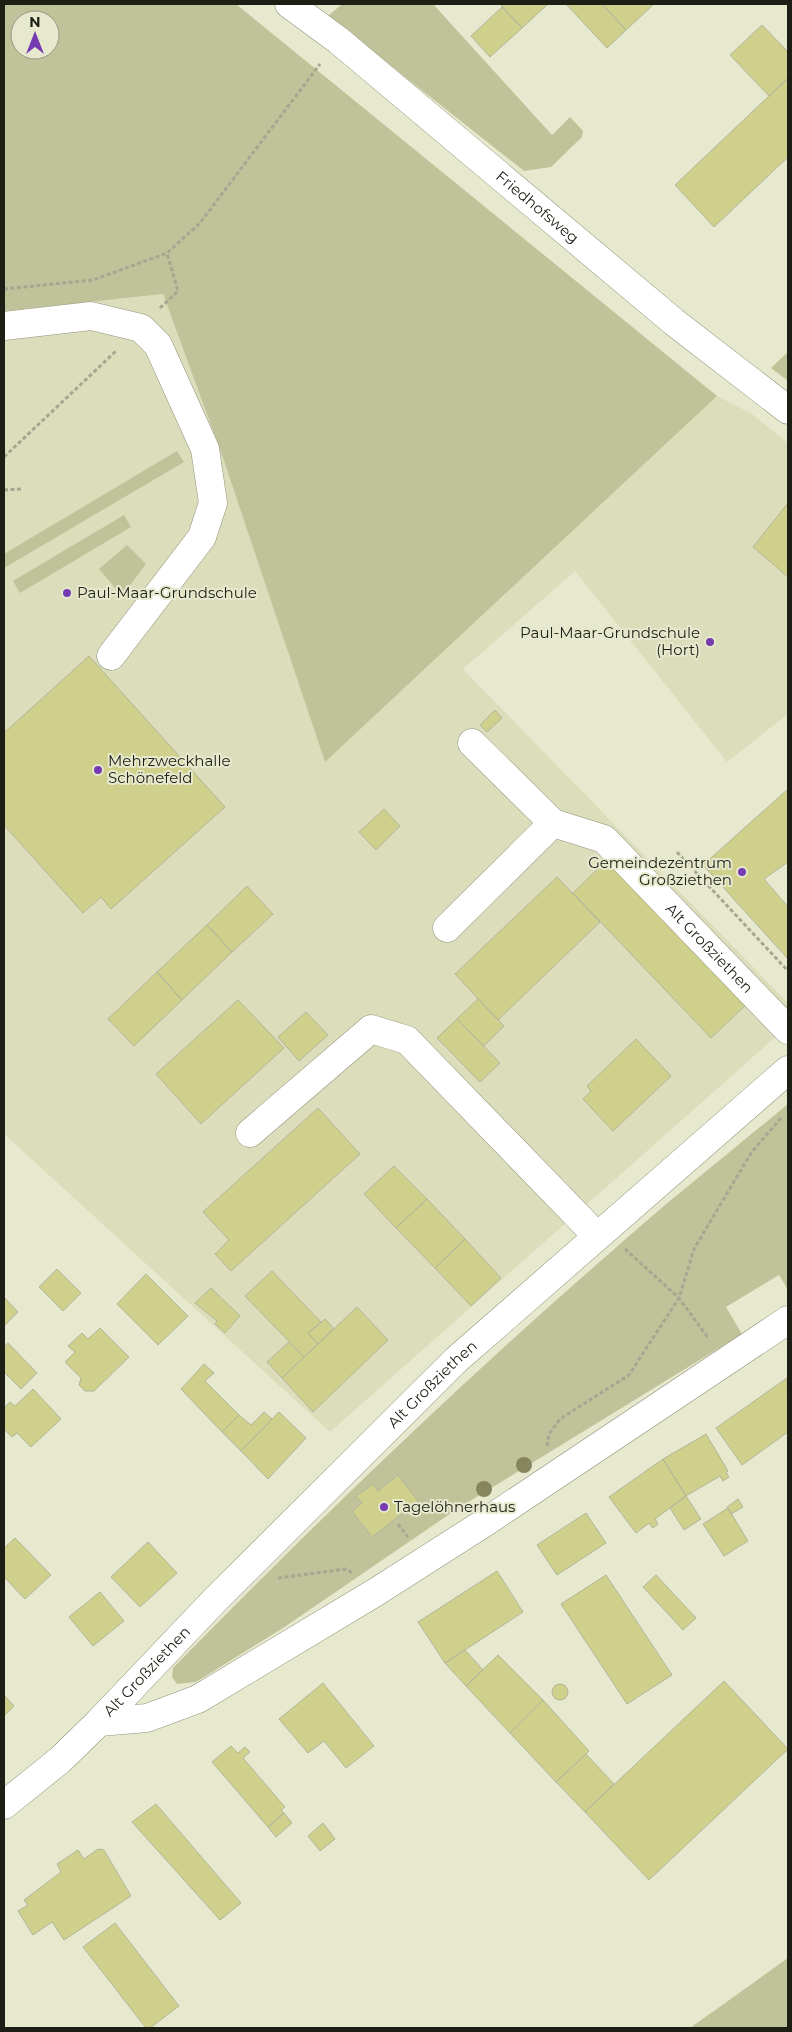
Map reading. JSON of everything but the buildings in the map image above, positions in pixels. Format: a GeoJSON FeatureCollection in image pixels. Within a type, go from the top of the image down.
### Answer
{"type":"FeatureCollection","features":[{"type":"Feature","properties":{"kind":"street","name":"Friedhofsweg"},"geometry":{"type":"LineString","coordinates":[[289,4],[338,40],[674,322],[788,410]]}},
{"type":"Feature","properties":{"kind":"street"},"geometry":{"type":"LineString","coordinates":[[4,326],[91,316],[141,328],[158,345],[205,450],[213,503],[202,537],[111,656]]}},
{"type":"Feature","properties":{"kind":"street","name":"Alt Großziethen"},"geometry":{"type":"LineString","coordinates":[[472,743],[553,823],[604,839],[788,1030]]}},
{"type":"Feature","properties":{"kind":"street"},"geometry":{"type":"LineString","coordinates":[[447,928],[553,823]]}},
{"type":"Feature","properties":{"kind":"street"},"geometry":{"type":"LineString","coordinates":[[250,1133],[370,1029],[407,1040],[601,1233]]}},
{"type":"Feature","properties":{"kind":"street","name":"Alt Großziethen"},"geometry":{"type":"LineString","coordinates":[[4,1805],[60,1760],[99,1722],[247,1569],[456,1360],[788,1070]]}},
{"type":"Feature","properties":{"kind":"street","name":"Alt Großziethen"},"geometry":{"type":"LineString","coordinates":[[99,1722],[147,1718],[198,1698],[376,1592],[557,1476],[788,1320]]}},
{"type":"Feature","properties":{"kind":"path"},"geometry":{"type":"LineString","coordinates":[[4,289],[93,280],[167,253],[200,223],[320,64]]}},
{"type":"Feature","properties":{"kind":"path"},"geometry":{"type":"LineString","coordinates":[[4,457],[178,291],[167,253]]}},
{"type":"Feature","properties":{"kind":"path"},"geometry":{"type":"LineString","coordinates":[[4,490],[21,489]]}},
{"type":"Feature","properties":{"kind":"path"},"geometry":{"type":"LineString","coordinates":[[677,852],[788,971]]}},
{"type":"Feature","properties":{"kind":"path"},"geometry":{"type":"LineString","coordinates":[[557,1476],[547,1463],[546,1448],[549,1434],[560,1419],[629,1375],[679,1298],[694,1249],[751,1153],[782,1116]]}},
{"type":"Feature","properties":{"kind":"path"},"geometry":{"type":"LineString","coordinates":[[601,1233],[679,1298],[726,1363]]}},
{"type":"Feature","properties":{"kind":"path"},"geometry":{"type":"LineString","coordinates":[[398,1524],[413,1544]]}},
{"type":"Feature","properties":{"kind":"path"},"geometry":{"type":"LineString","coordinates":[[247,1569],[263,1578],[287,1579],[346,1569],[358,1577]]}},
{"type":"Feature","properties":{"kind":"shaded area"},"geometry":{"type":"Polygon","coordinates":[[[4,4],[236,4],[717,396],[325,762],[223,458],[163,294],[4,311],[4,4]]]}},
{"type":"Feature","properties":{"kind":"shaded area"},"geometry":{"type":"Polygon","coordinates":[[[342,4],[433,4],[552,135],[570,117],[583,131],[582,137],[551,167],[524,171],[328,16],[342,4]]]}},
{"type":"Feature","properties":{"kind":"shaded area"},"geometry":{"type":"Polygon","coordinates":[[[163,294],[223,458],[325,762],[717,396],[752,414],[788,443],[788,714],[727,762],[575,571],[463,669],[788,1003],[788,1026],[330,1432],[4,1134],[4,311],[163,294]]]}},
{"type":"Feature","properties":{"kind":"shaded area"},"geometry":{"type":"Polygon","coordinates":[[[788,352],[788,381],[771,368],[788,352]]]}},
{"type":"Feature","properties":{"kind":"shaded area"},"geometry":{"type":"Polygon","coordinates":[[[177,451],[184,462],[4,568],[4,554],[177,451]]]}},
{"type":"Feature","properties":{"kind":"shaded area"},"geometry":{"type":"Polygon","coordinates":[[[124,515],[131,527],[20,593],[13,581],[124,515]]]}},
{"type":"Feature","properties":{"kind":"shaded area"},"geometry":{"type":"Polygon","coordinates":[[[127,545],[146,564],[122,596],[99,569],[127,545]]]}},
{"type":"Feature","properties":{"kind":"shaded area"},"geometry":{"type":"Polygon","coordinates":[[[788,1104],[788,1290],[779,1275],[726,1307],[742,1334],[457,1509],[283,1628],[196,1682],[177,1684],[172,1677],[173,1668],[388,1456],[554,1302],[676,1196],[788,1104]]]}},
{"type":"Feature","properties":{"kind":"shaded area"},"geometry":{"type":"Polygon","coordinates":[[[788,1958],[788,2028],[690,2028],[788,1958]]]}},
{"type":"Feature","properties":{"kind":"place","name":"Paul-Maar-Grundschule"},"geometry":{"type":"Point","coordinates":[67,593]}},
{"type":"Feature","properties":{"kind":"place","name":"Paul-Maar-Grundschule (Hort)"},"geometry":{"type":"Point","coordinates":[710,642]}},
{"type":"Feature","properties":{"kind":"place","name":"Mehrzweckhalle Schönefeld"},"geometry":{"type":"Point","coordinates":[98,770]}},
{"type":"Feature","properties":{"kind":"place","name":"Gemeindezentrum Großziethen"},"geometry":{"type":"Point","coordinates":[742,872]}},
{"type":"Feature","properties":{"kind":"place","name":"Tagelöhnerhaus"},"geometry":{"type":"Point","coordinates":[384,1507]}}]}
